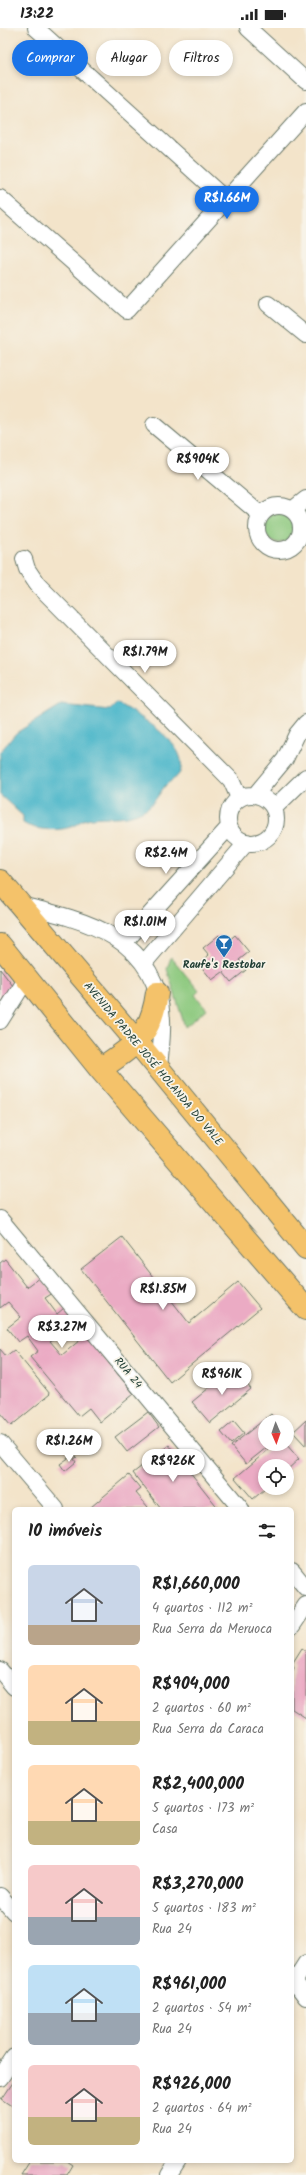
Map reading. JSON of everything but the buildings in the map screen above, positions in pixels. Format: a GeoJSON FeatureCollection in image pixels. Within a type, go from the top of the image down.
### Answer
{"type":"FeatureCollection","features":[{"type":"Feature","properties":{"kind":"main road","name":"AVENIDA PADRE JOSÉ HOLANDA DO VALE"},"geometry":{"type":"LineString","coordinates":[[0,881],[137,1042],[306,1248]]}},
{"type":"Feature","properties":{"kind":"main road"},"geometry":{"type":"LineString","coordinates":[[0,946],[100,1069],[306,1309]]}},
{"type":"Feature","properties":{"kind":"main road"},"geometry":{"type":"LineString","coordinates":[[100,1069],[137,1042],[146,1032],[151,1021],[157,993]]}},
{"type":"Feature","properties":{"kind":"street"},"geometry":{"type":"LineString","coordinates":[[36,28],[226,200]]}},
{"type":"Feature","properties":{"kind":"street"},"geometry":{"type":"LineString","coordinates":[[248,28],[306,81]]}},
{"type":"Feature","properties":{"kind":"street"},"geometry":{"type":"LineString","coordinates":[[0,198],[127,310],[306,111]]}},
{"type":"Feature","properties":{"kind":"street"},"geometry":{"type":"LineString","coordinates":[[268,304],[306,335]]}},
{"type":"Feature","properties":{"kind":"street"},"geometry":{"type":"LineString","coordinates":[[154,425],[261,515]]}},
{"type":"Feature","properties":{"kind":"street"},"geometry":{"type":"LineString","coordinates":[[292,510],[306,499]]}},
{"type":"Feature","properties":{"kind":"street"},"geometry":{"type":"LineString","coordinates":[[272,507],[286,507],[292,510],[300,522],[301,529],[297,542],[285,549],[271,549],[260,541],[257,528],[261,515],[272,507]]}},
{"type":"Feature","properties":{"kind":"street"},"geometry":{"type":"LineString","coordinates":[[24,559],[32,578],[39,587],[231,780],[240,798]]}},
{"type":"Feature","properties":{"kind":"street"},"geometry":{"type":"LineString","coordinates":[[255,795],[285,760],[303,733]]}},
{"type":"Feature","properties":{"kind":"street"},"geometry":{"type":"LineString","coordinates":[[274,808],[306,776]]}},
{"type":"Feature","properties":{"kind":"street"},"geometry":{"type":"LineString","coordinates":[[255,795],[269,801],[274,808],[276,823],[269,836],[255,843],[247,842],[233,834],[229,827],[229,810],[240,798],[255,795]]}},
{"type":"Feature","properties":{"kind":"street"},"geometry":{"type":"LineString","coordinates":[[124,943],[229,827]]}},
{"type":"Feature","properties":{"kind":"street"},"geometry":{"type":"LineString","coordinates":[[144,963],[247,842]]}},
{"type":"Feature","properties":{"kind":"street"},"geometry":{"type":"LineString","coordinates":[[20,905],[60,914],[83,922],[124,943],[144,963],[157,993],[162,1021],[159,1069]]}},
{"type":"Feature","properties":{"kind":"street"},"geometry":{"type":"LineString","coordinates":[[0,1021],[27,978]]}},
{"type":"Feature","properties":{"kind":"street","name":"RUA 24"},"geometry":{"type":"LineString","coordinates":[[0,1219],[239,1507]]}},
{"type":"Feature","properties":{"kind":"street"},"geometry":{"type":"LineString","coordinates":[[0,1443],[54,1507]]}},
{"type":"Feature","properties":{"kind":"street"},"geometry":{"type":"LineString","coordinates":[[294,1573],[306,1588]]}},
{"type":"Feature","properties":{"kind":"street"},"geometry":{"type":"LineString","coordinates":[[294,1623],[306,1605]]}},
{"type":"Feature","properties":{"kind":"street"},"geometry":{"type":"LineString","coordinates":[[0,1670],[12,1685]]}},
{"type":"Feature","properties":{"kind":"street"},"geometry":{"type":"LineString","coordinates":[[0,1896],[12,1910]]}},
{"type":"Feature","properties":{"kind":"street"},"geometry":{"type":"LineString","coordinates":[[294,1981],[306,1963]]}},
{"type":"Feature","properties":{"kind":"street"},"geometry":{"type":"LineString","coordinates":[[294,1984],[306,1997]]}},
{"type":"Feature","properties":{"kind":"street"},"geometry":{"type":"LineString","coordinates":[[0,2078],[12,2060]]}},
{"type":"Feature","properties":{"kind":"street"},"geometry":{"type":"LineString","coordinates":[[169,2175],[177,2163]]}},
{"type":"Feature","properties":{"kind":"green space"},"geometry":{"type":"Polygon","coordinates":[[[279,513],[290,517],[294,528],[290,539],[279,543],[268,539],[264,528],[268,517],[279,513]]]}},
{"type":"Feature","properties":{"kind":"green space"},"geometry":{"type":"Polygon","coordinates":[[[171,957],[199,991],[195,995],[207,1009],[185,1027],[167,969],[171,957]]]}},
{"type":"Feature","properties":{"kind":"water"},"geometry":{"type":"Polygon","coordinates":[[[117,703],[148,722],[170,741],[177,751],[181,761],[179,774],[165,786],[155,801],[138,813],[119,817],[101,817],[82,820],[76,825],[56,830],[34,828],[23,823],[23,816],[0,795],[0,752],[16,733],[61,705],[110,710],[117,703]]]}},
{"type":"Feature","properties":{"kind":"place","name":"Raufe's Restobar"},"geometry":{"type":"Point","coordinates":[224,958]}}]}
